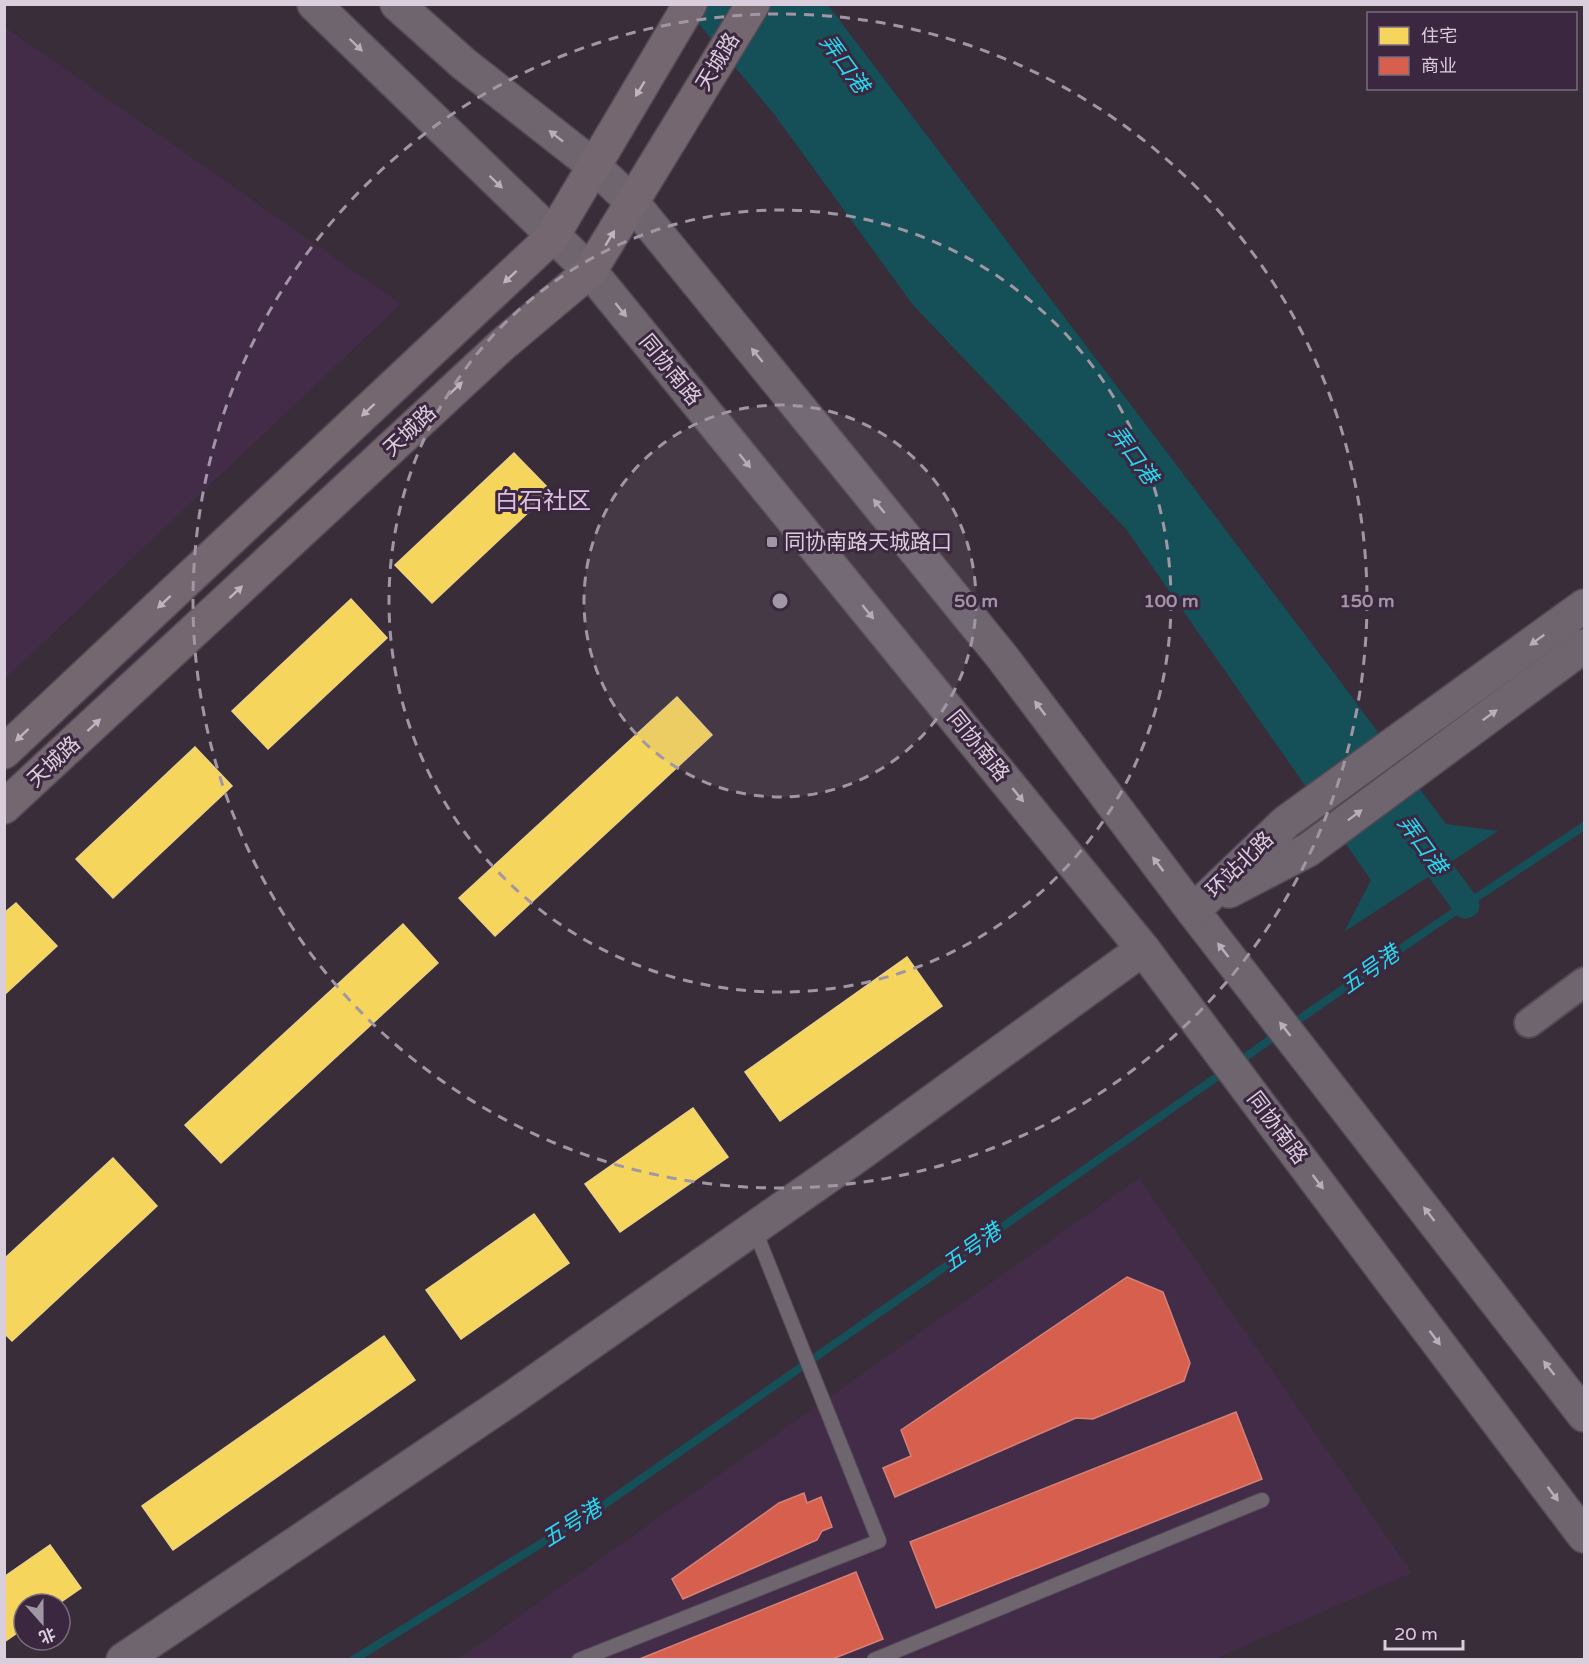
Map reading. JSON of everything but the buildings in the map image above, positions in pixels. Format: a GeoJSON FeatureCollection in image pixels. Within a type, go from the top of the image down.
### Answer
{"type":"FeatureCollection","features":[{"type":"Feature","properties":{"kind":"main road","name":"同协南路"},"geometry":{"type":"LineString","coordinates":[[314,4],[552,237],[590,271],[1143,949],[1584,1536]]}},
{"type":"Feature","properties":{"kind":"main road"},"geometry":{"type":"LineString","coordinates":[[397,4],[464,64],[594,166],[632,202],[1003,658],[1193,910],[1584,1415]]}},
{"type":"Feature","properties":{"kind":"main road","name":"天城路"},"geometry":{"type":"LineString","coordinates":[[4,752],[552,237],[690,4]]}},
{"type":"Feature","properties":{"kind":"main road","name":"天城路"},"geometry":{"type":"LineString","coordinates":[[4,807],[494,352],[590,271],[753,4]]}},
{"type":"Feature","properties":{"kind":"main road","name":"环站北路"},"geometry":{"type":"LineString","coordinates":[[1193,910],[1286,822],[1584,606]]}},
{"type":"Feature","properties":{"kind":"main road","name":"环站北路"},"geometry":{"type":"LineString","coordinates":[[1193,910],[1308,850],[1584,646]]}},
{"type":"Feature","properties":{"kind":"main road"},"geometry":{"type":"LineString","coordinates":[[123,1659],[509,1400],[754,1228],[1143,949]]}},
{"type":"Feature","properties":{"kind":"street"},"geometry":{"type":"LineString","coordinates":[[1529,1023],[1584,982]]}},
{"type":"Feature","properties":{"kind":"lane"},"geometry":{"type":"LineString","coordinates":[[579,1659],[879,1541],[754,1228]]}},
{"type":"Feature","properties":{"kind":"lane"},"geometry":{"type":"LineString","coordinates":[[874,1659],[1262,1500]]}},
{"type":"Feature","properties":{"kind":"shaded area"},"geometry":{"type":"Polygon","coordinates":[[[5,27],[401,304],[5,679],[5,27]]]}},
{"type":"Feature","properties":{"kind":"shaded area"},"geometry":{"type":"Polygon","coordinates":[[[1139,1178],[1412,1573],[1215,1659],[457,1660],[1139,1178]]]}},
{"type":"Feature","properties":{"kind":"water"},"geometry":{"type":"Polygon","coordinates":[[[683,5],[828,5],[1446,824],[1498,831],[1344,932],[1371,880],[1126,529],[913,305],[774,114],[683,5]]]}},
{"type":"Feature","properties":{"kind":"waterway","name":"五号港"},"geometry":{"type":"LineString","coordinates":[[1291,1025],[1435,925],[1584,826]]}},
{"type":"Feature","properties":{"kind":"waterway","name":"弄口港"},"geometry":{"type":"LineString","coordinates":[[1418,840],[1466,905]]}},
{"type":"Feature","properties":{"kind":"waterway","name":"五号港"},"geometry":{"type":"LineString","coordinates":[[1237,1063],[1278,1034]]}},
{"type":"Feature","properties":{"kind":"waterway","name":"五号港"},"geometry":{"type":"LineString","coordinates":[[353,1660],[605,1504],[1224,1072]]}},
{"type":"Feature","properties":{"kind":"place","name":"同协南路天城路口"},"geometry":{"type":"Point","coordinates":[772,542]}},
{"type":"Feature","properties":{"kind":"district","name":"白石社区"},"geometry":{"type":"Point","coordinates":[543,501]}}]}
